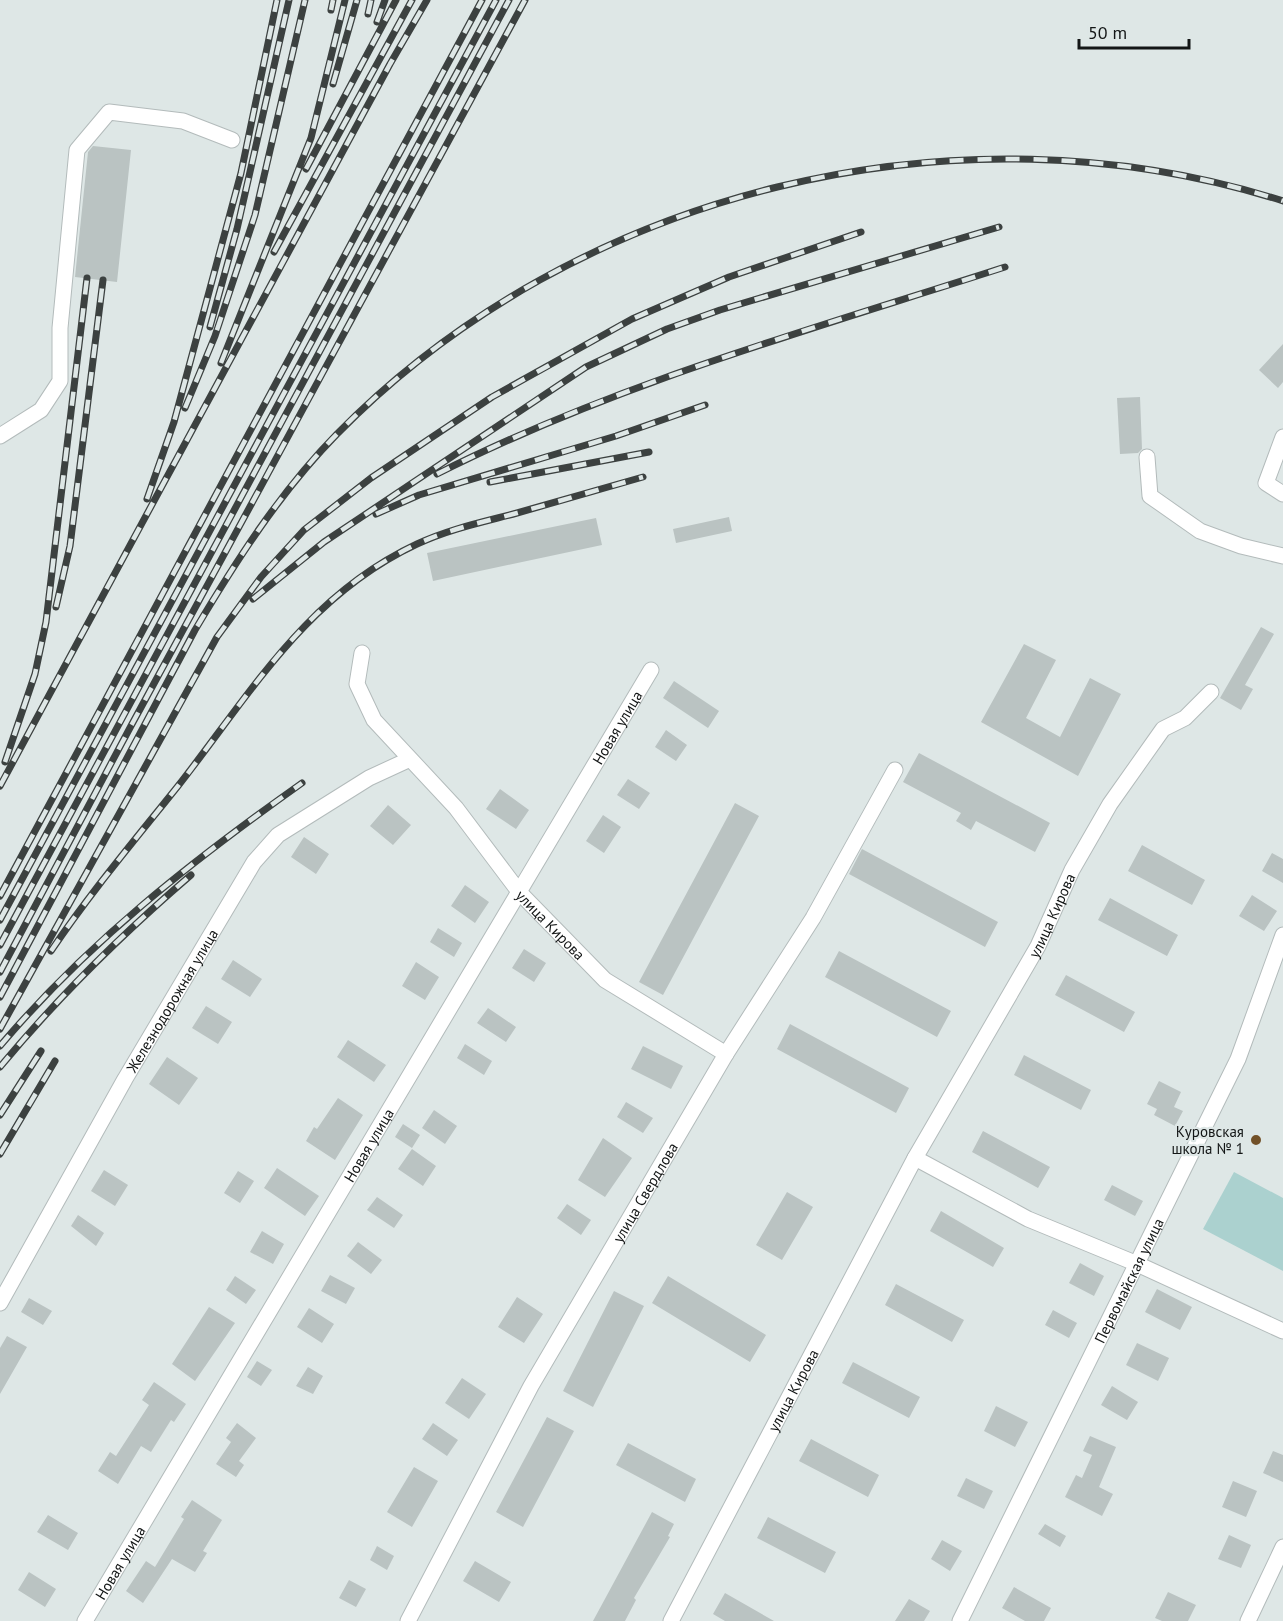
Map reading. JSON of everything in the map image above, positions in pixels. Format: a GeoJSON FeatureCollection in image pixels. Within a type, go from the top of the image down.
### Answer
{"type":"FeatureCollection","features":[{"type":"Feature","properties":{"kind":"street"},"geometry":{"type":"LineString","coordinates":[[0,436],[41,410],[60,381],[60,328],[77,150],[110,112],[183,121],[232,140]]}},
{"type":"Feature","properties":{"kind":"street"},"geometry":{"type":"LineString","coordinates":[[1283,436],[1266,483],[1283,494]]}},
{"type":"Feature","properties":{"kind":"street"},"geometry":{"type":"LineString","coordinates":[[1147,457],[1150,496],[1200,531],[1241,546],[1283,556]]}},
{"type":"Feature","properties":{"kind":"street","name":"улица Кирова"},"geometry":{"type":"LineString","coordinates":[[362,653],[357,684],[374,720],[408,760],[456,808],[520,893],[605,980],[726,1054]]}},
{"type":"Feature","properties":{"kind":"street","name":"Новая улица"},"geometry":{"type":"LineString","coordinates":[[85,1621],[651,670]]}},
{"type":"Feature","properties":{"kind":"street","name":"улица Кирова"},"geometry":{"type":"LineString","coordinates":[[671,1621],[915,1158],[1038,946],[1072,870],[1110,804],[1164,729],[1185,718],[1211,692]]}},
{"type":"Feature","properties":{"kind":"street","name":"Железнодорожная улица"},"geometry":{"type":"LineString","coordinates":[[0,1303],[125,1079],[254,862],[278,835],[369,778],[408,760]]}},
{"type":"Feature","properties":{"kind":"street","name":"улица Свердлова"},"geometry":{"type":"LineString","coordinates":[[408,1621],[531,1386],[726,1054],[813,918],[895,770]]}},
{"type":"Feature","properties":{"kind":"street","name":"Первомайская улица"},"geometry":{"type":"LineString","coordinates":[[960,1621],[1135,1263],[1194,1152],[1238,1059],[1283,935]]}},
{"type":"Feature","properties":{"kind":"street"},"geometry":{"type":"LineString","coordinates":[[915,1158],[1028,1219],[1135,1263],[1283,1331]]}},
{"type":"Feature","properties":{"kind":"street"},"geometry":{"type":"LineString","coordinates":[[1248,1621],[1283,1547]]}},
{"type":"Feature","properties":{"kind":"shaded area"},"geometry":{"type":"Polygon","coordinates":[[[1234,1172],[1283,1198],[1283,1271],[1203,1229],[1234,1172]]]}},
{"type":"Feature","properties":{"kind":"building"},"geometry":{"type":"Polygon","coordinates":[[[93,146],[131,150],[117,282],[75,277],[88,152],[93,146]]]}},
{"type":"Feature","properties":{"kind":"building"},"geometry":{"type":"Polygon","coordinates":[[[1283,344],[1283,382],[1278,388],[1259,370],[1283,344]]]}},
{"type":"Feature","properties":{"kind":"building"},"geometry":{"type":"Polygon","coordinates":[[[1140,397],[1142,449],[1138,453],[1120,454],[1117,398],[1140,397]]]}},
{"type":"Feature","properties":{"kind":"building"},"geometry":{"type":"Polygon","coordinates":[[[729,517],[732,531],[676,543],[673,529],[729,517]]]}},
{"type":"Feature","properties":{"kind":"building"},"geometry":{"type":"Polygon","coordinates":[[[596,518],[602,545],[433,581],[427,553],[596,518]]]}},
{"type":"Feature","properties":{"kind":"building"},"geometry":{"type":"Polygon","coordinates":[[[1261,627],[1274,634],[1245,685],[1253,689],[1241,710],[1220,698],[1261,627]]]}},
{"type":"Feature","properties":{"kind":"building"},"geometry":{"type":"Polygon","coordinates":[[[1024,644],[1056,660],[1026,718],[1060,737],[1090,678],[1121,694],[1078,776],[981,722],[1024,644]]]}},
{"type":"Feature","properties":{"kind":"building"},"geometry":{"type":"Polygon","coordinates":[[[674,681],[719,711],[708,728],[663,698],[674,681]]]}},
{"type":"Feature","properties":{"kind":"building"},"geometry":{"type":"Polygon","coordinates":[[[666,730],[687,745],[676,761],[655,747],[666,730]]]}},
{"type":"Feature","properties":{"kind":"building"},"geometry":{"type":"Polygon","coordinates":[[[919,753],[1050,823],[1035,852],[976,821],[971,830],[956,821],[961,813],[903,782],[919,753]]]}},
{"type":"Feature","properties":{"kind":"building"},"geometry":{"type":"Polygon","coordinates":[[[628,779],[650,793],[639,809],[617,795],[628,779]]]}},
{"type":"Feature","properties":{"kind":"building"},"geometry":{"type":"Polygon","coordinates":[[[500,789],[529,810],[516,829],[486,809],[500,789]]]}},
{"type":"Feature","properties":{"kind":"building"},"geometry":{"type":"Polygon","coordinates":[[[735,803],[759,816],[663,995],[639,982],[735,803]]]}},
{"type":"Feature","properties":{"kind":"building"},"geometry":{"type":"Polygon","coordinates":[[[388,805],[411,825],[393,845],[370,826],[388,805]]]}},
{"type":"Feature","properties":{"kind":"building"},"geometry":{"type":"Polygon","coordinates":[[[603,815],[621,827],[604,853],[586,841],[603,815]]]}},
{"type":"Feature","properties":{"kind":"building"},"geometry":{"type":"Polygon","coordinates":[[[304,837],[329,854],[316,874],[291,857],[304,837]]]}},
{"type":"Feature","properties":{"kind":"building"},"geometry":{"type":"Polygon","coordinates":[[[1142,845],[1205,880],[1192,905],[1128,871],[1142,845]]]}},
{"type":"Feature","properties":{"kind":"building"},"geometry":{"type":"Polygon","coordinates":[[[862,849],[998,922],[985,947],[849,874],[862,849]]]}},
{"type":"Feature","properties":{"kind":"building"},"geometry":{"type":"Polygon","coordinates":[[[1272,853],[1283,859],[1283,883],[1262,871],[1272,853]]]}},
{"type":"Feature","properties":{"kind":"building"},"geometry":{"type":"Polygon","coordinates":[[[465,885],[489,902],[475,923],[451,906],[465,885]]]}},
{"type":"Feature","properties":{"kind":"building"},"geometry":{"type":"Polygon","coordinates":[[[1252,895],[1277,911],[1264,931],[1239,916],[1252,895]]]}},
{"type":"Feature","properties":{"kind":"building"},"geometry":{"type":"Polygon","coordinates":[[[1110,898],[1178,935],[1167,956],[1098,920],[1110,898]]]}},
{"type":"Feature","properties":{"kind":"building"},"geometry":{"type":"Polygon","coordinates":[[[438,928],[462,943],[454,957],[430,942],[438,928]]]}},
{"type":"Feature","properties":{"kind":"building"},"geometry":{"type":"Polygon","coordinates":[[[524,949],[546,963],[534,982],[512,968],[524,949]]]}},
{"type":"Feature","properties":{"kind":"building"},"geometry":{"type":"Polygon","coordinates":[[[839,951],[951,1011],[937,1037],[825,977],[839,951]]]}},
{"type":"Feature","properties":{"kind":"building"},"geometry":{"type":"Polygon","coordinates":[[[233,960],[262,979],[250,997],[221,979],[233,960]]]}},
{"type":"Feature","properties":{"kind":"building"},"geometry":{"type":"Polygon","coordinates":[[[416,962],[439,977],[425,1000],[402,986],[416,962]]]}},
{"type":"Feature","properties":{"kind":"building"},"geometry":{"type":"Polygon","coordinates":[[[1066,975],[1135,1012],[1124,1032],[1055,995],[1066,975]]]}},
{"type":"Feature","properties":{"kind":"building"},"geometry":{"type":"Polygon","coordinates":[[[206,1006],[232,1022],[218,1044],[192,1028],[206,1006]]]}},
{"type":"Feature","properties":{"kind":"building"},"geometry":{"type":"Polygon","coordinates":[[[488,1008],[516,1027],[506,1042],[477,1023],[488,1008]]]}},
{"type":"Feature","properties":{"kind":"building"},"geometry":{"type":"Polygon","coordinates":[[[790,1024],[909,1088],[896,1113],[777,1049],[790,1024]]]}},
{"type":"Feature","properties":{"kind":"building"},"geometry":{"type":"Polygon","coordinates":[[[348,1040],[386,1065],[374,1082],[337,1057],[348,1040]]]}},
{"type":"Feature","properties":{"kind":"building"},"geometry":{"type":"Polygon","coordinates":[[[465,1044],[492,1061],[484,1075],[457,1058],[465,1044]]]}},
{"type":"Feature","properties":{"kind":"building"},"geometry":{"type":"Polygon","coordinates":[[[643,1046],[683,1066],[671,1089],[631,1069],[643,1046]]]}},
{"type":"Feature","properties":{"kind":"building"},"geometry":{"type":"Polygon","coordinates":[[[1024,1055],[1091,1090],[1081,1110],[1014,1075],[1024,1055]]]}},
{"type":"Feature","properties":{"kind":"building"},"geometry":{"type":"Polygon","coordinates":[[[167,1057],[198,1078],[179,1105],[149,1084],[167,1057]]]}},
{"type":"Feature","properties":{"kind":"building"},"geometry":{"type":"Polygon","coordinates":[[[1159,1081],[1181,1092],[1174,1107],[1183,1111],[1175,1126],[1154,1115],[1157,1109],[1147,1104],[1159,1081]]]}},
{"type":"Feature","properties":{"kind":"building"},"geometry":{"type":"Polygon","coordinates":[[[338,1098],[363,1115],[335,1160],[306,1141],[314,1127],[317,1129],[338,1098]]]}},
{"type":"Feature","properties":{"kind":"building"},"geometry":{"type":"Polygon","coordinates":[[[626,1102],[653,1118],[643,1133],[617,1117],[626,1102]]]}},
{"type":"Feature","properties":{"kind":"building"},"geometry":{"type":"Polygon","coordinates":[[[434,1110],[457,1126],[445,1144],[422,1128],[434,1110]]]}},
{"type":"Feature","properties":{"kind":"building"},"geometry":{"type":"Polygon","coordinates":[[[403,1124],[420,1135],[412,1148],[395,1137],[403,1124]]]}},
{"type":"Feature","properties":{"kind":"building"},"geometry":{"type":"Polygon","coordinates":[[[983,1131],[1050,1167],[1038,1188],[972,1152],[983,1131]]]}},
{"type":"Feature","properties":{"kind":"building"},"geometry":{"type":"Polygon","coordinates":[[[603,1138],[632,1158],[605,1197],[578,1180],[603,1138]]]}},
{"type":"Feature","properties":{"kind":"building"},"geometry":{"type":"Polygon","coordinates":[[[412,1149],[436,1166],[423,1186],[398,1169],[412,1149]]]}},
{"type":"Feature","properties":{"kind":"building"},"geometry":{"type":"Polygon","coordinates":[[[277,1168],[319,1196],[305,1216],[264,1188],[277,1168]]]}},
{"type":"Feature","properties":{"kind":"building"},"geometry":{"type":"Polygon","coordinates":[[[104,1170],[128,1185],[115,1206],[91,1191],[104,1170]]]}},
{"type":"Feature","properties":{"kind":"building"},"geometry":{"type":"Polygon","coordinates":[[[238,1171],[254,1181],[240,1203],[224,1193],[238,1171]]]}},
{"type":"Feature","properties":{"kind":"building"},"geometry":{"type":"Polygon","coordinates":[[[1112,1185],[1143,1201],[1135,1216],[1104,1200],[1112,1185]]]}},
{"type":"Feature","properties":{"kind":"building"},"geometry":{"type":"Polygon","coordinates":[[[787,1192],[813,1207],[782,1260],[756,1245],[787,1192]]]}},
{"type":"Feature","properties":{"kind":"building"},"geometry":{"type":"Polygon","coordinates":[[[377,1197],[403,1215],[394,1228],[367,1210],[377,1197]]]}},
{"type":"Feature","properties":{"kind":"building"},"geometry":{"type":"Polygon","coordinates":[[[567,1204],[591,1220],[581,1235],[557,1218],[567,1204]]]}},
{"type":"Feature","properties":{"kind":"building"},"geometry":{"type":"Polygon","coordinates":[[[941,1211],[1004,1248],[993,1267],[930,1231],[941,1211]]]}},
{"type":"Feature","properties":{"kind":"building"},"geometry":{"type":"Polygon","coordinates":[[[78,1215],[104,1233],[96,1246],[71,1226],[78,1215]]]}},
{"type":"Feature","properties":{"kind":"building"},"geometry":{"type":"Polygon","coordinates":[[[262,1231],[284,1244],[273,1264],[250,1252],[262,1231]]]}},
{"type":"Feature","properties":{"kind":"building"},"geometry":{"type":"Polygon","coordinates":[[[358,1242],[382,1260],[371,1274],[347,1256],[358,1242]]]}},
{"type":"Feature","properties":{"kind":"building"},"geometry":{"type":"Polygon","coordinates":[[[1080,1263],[1104,1276],[1094,1296],[1069,1283],[1080,1263]]]}},
{"type":"Feature","properties":{"kind":"building"},"geometry":{"type":"Polygon","coordinates":[[[330,1275],[355,1288],[346,1304],[321,1291],[330,1275]]]}},
{"type":"Feature","properties":{"kind":"building"},"geometry":{"type":"Polygon","coordinates":[[[235,1276],[256,1290],[246,1304],[226,1290],[235,1276]]]}},
{"type":"Feature","properties":{"kind":"building"},"geometry":{"type":"Polygon","coordinates":[[[668,1276],[766,1335],[750,1362],[652,1303],[668,1276]]]}},
{"type":"Feature","properties":{"kind":"building"},"geometry":{"type":"Polygon","coordinates":[[[896,1284],[964,1320],[952,1342],[885,1305],[896,1284]]]}},
{"type":"Feature","properties":{"kind":"building"},"geometry":{"type":"Polygon","coordinates":[[[1157,1289],[1192,1307],[1180,1330],[1145,1312],[1157,1289]]]}},
{"type":"Feature","properties":{"kind":"building"},"geometry":{"type":"Polygon","coordinates":[[[614,1291],[644,1306],[593,1407],[563,1391],[614,1291]]]}},
{"type":"Feature","properties":{"kind":"building"},"geometry":{"type":"Polygon","coordinates":[[[517,1297],[543,1314],[524,1343],[498,1327],[517,1297]]]}},
{"type":"Feature","properties":{"kind":"building"},"geometry":{"type":"Polygon","coordinates":[[[29,1298],[52,1311],[43,1325],[21,1312],[29,1298]]]}},
{"type":"Feature","properties":{"kind":"building"},"geometry":{"type":"Polygon","coordinates":[[[209,1307],[235,1323],[195,1381],[172,1364],[209,1307]]]}},
{"type":"Feature","properties":{"kind":"building"},"geometry":{"type":"Polygon","coordinates":[[[309,1308],[334,1324],[322,1343],[297,1327],[309,1308]]]}},
{"type":"Feature","properties":{"kind":"building"},"geometry":{"type":"Polygon","coordinates":[[[1053,1310],[1077,1323],[1069,1338],[1045,1325],[1053,1310]]]}},
{"type":"Feature","properties":{"kind":"building"},"geometry":{"type":"Polygon","coordinates":[[[7,1336],[27,1347],[0,1394],[0,1348],[7,1336]]]}},
{"type":"Feature","properties":{"kind":"building"},"geometry":{"type":"Polygon","coordinates":[[[1137,1343],[1169,1358],[1158,1381],[1126,1365],[1137,1343]]]}},
{"type":"Feature","properties":{"kind":"building"},"geometry":{"type":"Polygon","coordinates":[[[257,1361],[272,1370],[261,1386],[247,1377],[257,1361]]]}},
{"type":"Feature","properties":{"kind":"building"},"geometry":{"type":"Polygon","coordinates":[[[853,1362],[920,1397],[909,1418],[842,1383],[853,1362]]]}},
{"type":"Feature","properties":{"kind":"building"},"geometry":{"type":"Polygon","coordinates":[[[308,1367],[323,1376],[313,1394],[296,1386],[308,1367]]]}},
{"type":"Feature","properties":{"kind":"building"},"geometry":{"type":"Polygon","coordinates":[[[462,1378],[486,1394],[469,1419],[445,1403],[462,1378]]]}},
{"type":"Feature","properties":{"kind":"building"},"geometry":{"type":"Polygon","coordinates":[[[154,1382],[186,1404],[174,1422],[171,1420],[151,1452],[141,1446],[118,1484],[98,1471],[110,1452],[116,1456],[149,1405],[142,1400],[154,1382]]]}},
{"type":"Feature","properties":{"kind":"building"},"geometry":{"type":"Polygon","coordinates":[[[1112,1386],[1138,1402],[1127,1420],[1101,1405],[1112,1386]]]}},
{"type":"Feature","properties":{"kind":"building"},"geometry":{"type":"Polygon","coordinates":[[[996,1406],[1028,1422],[1015,1447],[984,1431],[996,1406]]]}},
{"type":"Feature","properties":{"kind":"building"},"geometry":{"type":"Polygon","coordinates":[[[547,1417],[574,1431],[523,1527],[496,1512],[547,1417]]]}},
{"type":"Feature","properties":{"kind":"building"},"geometry":{"type":"Polygon","coordinates":[[[237,1423],[256,1438],[239,1461],[244,1465],[236,1477],[216,1464],[231,1442],[226,1438],[237,1423]]]}},
{"type":"Feature","properties":{"kind":"building"},"geometry":{"type":"Polygon","coordinates":[[[433,1423],[458,1440],[447,1456],[422,1439],[433,1423]]]}},
{"type":"Feature","properties":{"kind":"building"},"geometry":{"type":"Polygon","coordinates":[[[1090,1436],[1116,1447],[1099,1487],[1113,1494],[1102,1516],[1065,1497],[1076,1475],[1082,1478],[1092,1455],[1083,1451],[1090,1436]]]}},
{"type":"Feature","properties":{"kind":"building"},"geometry":{"type":"Polygon","coordinates":[[[811,1439],[879,1475],[868,1497],[799,1461],[811,1439]]]}},
{"type":"Feature","properties":{"kind":"building"},"geometry":{"type":"Polygon","coordinates":[[[628,1443],[696,1479],[685,1502],[616,1465],[628,1443]]]}},
{"type":"Feature","properties":{"kind":"building"},"geometry":{"type":"Polygon","coordinates":[[[1273,1451],[1283,1455],[1283,1482],[1263,1473],[1273,1451]]]}},
{"type":"Feature","properties":{"kind":"building"},"geometry":{"type":"Polygon","coordinates":[[[414,1467],[438,1481],[412,1527],[387,1512],[414,1467]]]}},
{"type":"Feature","properties":{"kind":"building"},"geometry":{"type":"Polygon","coordinates":[[[966,1478],[993,1491],[984,1509],[957,1496],[966,1478]]]}},
{"type":"Feature","properties":{"kind":"building"},"geometry":{"type":"Polygon","coordinates":[[[1233,1481],[1257,1491],[1246,1517],[1222,1507],[1233,1481]]]}},
{"type":"Feature","properties":{"kind":"building"},"geometry":{"type":"Polygon","coordinates":[[[192,1500],[222,1520],[203,1551],[207,1553],[195,1572],[172,1559],[143,1603],[126,1591],[146,1561],[155,1567],[184,1519],[181,1517],[192,1500]]]}},
{"type":"Feature","properties":{"kind":"building"},"geometry":{"type":"Polygon","coordinates":[[[652,1512],[674,1524],[668,1536],[670,1537],[634,1598],[636,1600],[625,1621],[593,1621],[652,1512]]]}},
{"type":"Feature","properties":{"kind":"building"},"geometry":{"type":"Polygon","coordinates":[[[48,1515],[78,1533],[68,1550],[37,1532],[48,1515]]]}},
{"type":"Feature","properties":{"kind":"building"},"geometry":{"type":"Polygon","coordinates":[[[768,1517],[836,1552],[825,1573],[757,1538],[768,1517]]]}},
{"type":"Feature","properties":{"kind":"building"},"geometry":{"type":"Polygon","coordinates":[[[1045,1524],[1066,1536],[1060,1547],[1038,1534],[1045,1524]]]}},
{"type":"Feature","properties":{"kind":"building"},"geometry":{"type":"Polygon","coordinates":[[[1229,1535],[1251,1545],[1241,1568],[1218,1559],[1229,1535]]]}},
{"type":"Feature","properties":{"kind":"building"},"geometry":{"type":"Polygon","coordinates":[[[942,1540],[962,1551],[950,1571],[931,1559],[942,1540]]]}},
{"type":"Feature","properties":{"kind":"building"},"geometry":{"type":"Polygon","coordinates":[[[377,1546],[394,1556],[387,1570],[370,1560],[377,1546]]]}},
{"type":"Feature","properties":{"kind":"building"},"geometry":{"type":"Polygon","coordinates":[[[475,1561],[511,1582],[499,1602],[463,1581],[475,1561]]]}},
{"type":"Feature","properties":{"kind":"building"},"geometry":{"type":"Polygon","coordinates":[[[29,1572],[56,1589],[45,1607],[18,1590],[29,1572]]]}},
{"type":"Feature","properties":{"kind":"building"},"geometry":{"type":"Polygon","coordinates":[[[349,1580],[366,1589],[356,1607],[339,1598],[349,1580]]]}},
{"type":"Feature","properties":{"kind":"building"},"geometry":{"type":"Polygon","coordinates":[[[1014,1587],[1051,1608],[1044,1621],[1025,1621],[1002,1608],[1014,1587]]]}},
{"type":"Feature","properties":{"kind":"building"},"geometry":{"type":"Polygon","coordinates":[[[1168,1592],[1196,1605],[1188,1621],[1162,1621],[1155,1618],[1168,1592]]]}},
{"type":"Feature","properties":{"kind":"building"},"geometry":{"type":"Polygon","coordinates":[[[725,1593],[774,1621],[725,1621],[713,1614],[725,1593]]]}},
{"type":"Feature","properties":{"kind":"building"},"geometry":{"type":"Polygon","coordinates":[[[909,1599],[930,1611],[924,1621],[895,1621],[909,1599]]]}},
{"type":"Feature","properties":{"kind":"railway"},"geometry":{"type":"LineString","coordinates":[[147,499],[174,422],[241,173],[277,0]]}},
{"type":"Feature","properties":{"kind":"railway"},"geometry":{"type":"LineString","coordinates":[[210,327],[237,229],[289,0]]}},
{"type":"Feature","properties":{"kind":"railway"},"geometry":{"type":"LineString","coordinates":[[185,408],[215,336],[255,215],[305,0]]}},
{"type":"Feature","properties":{"kind":"railway"},"geometry":{"type":"LineString","coordinates":[[331,10],[333,0]]}},
{"type":"Feature","properties":{"kind":"railway"},"geometry":{"type":"LineString","coordinates":[[221,363],[311,138],[345,0]]}},
{"type":"Feature","properties":{"kind":"railway"},"geometry":{"type":"LineString","coordinates":[[333,84],[357,0]]}},
{"type":"Feature","properties":{"kind":"railway"},"geometry":{"type":"LineString","coordinates":[[368,14],[371,0]]}},
{"type":"Feature","properties":{"kind":"railway"},"geometry":{"type":"LineString","coordinates":[[377,22],[385,0]]}},
{"type":"Feature","properties":{"kind":"railway"},"geometry":{"type":"LineString","coordinates":[[306,169],[396,0]]}},
{"type":"Feature","properties":{"kind":"railway"},"geometry":{"type":"LineString","coordinates":[[274,252],[412,0]]}},
{"type":"Feature","properties":{"kind":"railway"},"geometry":{"type":"LineString","coordinates":[[0,786],[390,64],[427,0]]}},
{"type":"Feature","properties":{"kind":"railway"},"geometry":{"type":"LineString","coordinates":[[0,896],[482,0]]}},
{"type":"Feature","properties":{"kind":"railway"},"geometry":{"type":"LineString","coordinates":[[0,920],[496,0]]}},
{"type":"Feature","properties":{"kind":"railway"},"geometry":{"type":"LineString","coordinates":[[0,945],[509,0]]}},
{"type":"Feature","properties":{"kind":"railway"},"geometry":{"type":"LineString","coordinates":[[0,972],[525,0]]}},
{"type":"Feature","properties":{"kind":"railway"},"geometry":{"type":"LineString","coordinates":[[0,997],[195,630],[226,578],[278,503],[337,434],[433,350],[540,280],[655,226],[777,187],[903,165],[1031,159],[1159,171],[1283,201]]}},
{"type":"Feature","properties":{"kind":"railway"},"geometry":{"type":"LineString","coordinates":[[253,599],[324,542],[586,367],[667,329],[720,310],[999,227]]}},
{"type":"Feature","properties":{"kind":"railway"},"geometry":{"type":"LineString","coordinates":[[0,1029],[217,637],[261,577],[304,530],[371,478],[492,397],[632,319],[729,277],[861,232]]}},
{"type":"Feature","properties":{"kind":"railway"},"geometry":{"type":"LineString","coordinates":[[437,474],[575,412],[645,385],[788,336],[1005,267]]}},
{"type":"Feature","properties":{"kind":"railway"},"geometry":{"type":"LineString","coordinates":[[5,762],[35,674],[46,622],[87,278]]}},
{"type":"Feature","properties":{"kind":"railway"},"geometry":{"type":"LineString","coordinates":[[56,607],[70,546],[103,280]]}},
{"type":"Feature","properties":{"kind":"railway"},"geometry":{"type":"LineString","coordinates":[[376,514],[419,495],[616,436],[705,405]]}},
{"type":"Feature","properties":{"kind":"railway"},"geometry":{"type":"LineString","coordinates":[[490,482],[649,452]]}},
{"type":"Feature","properties":{"kind":"railway"},"geometry":{"type":"LineString","coordinates":[[51,951],[256,682],[312,619],[343,591],[378,566],[417,544],[441,534],[643,477]]}},
{"type":"Feature","properties":{"kind":"railway"},"geometry":{"type":"LineString","coordinates":[[0,1046],[68,972],[142,905],[302,783]]}},
{"type":"Feature","properties":{"kind":"railway"},"geometry":{"type":"LineString","coordinates":[[0,1067],[91,967],[191,875]]}},
{"type":"Feature","properties":{"kind":"railway"},"geometry":{"type":"LineString","coordinates":[[0,1115],[41,1051]]}},
{"type":"Feature","properties":{"kind":"railway"},"geometry":{"type":"LineString","coordinates":[[0,1154],[55,1061]]}},
{"type":"Feature","properties":{"kind":"place","name":"Куровская школа № 1"},"geometry":{"type":"Point","coordinates":[1256,1140]}}]}
